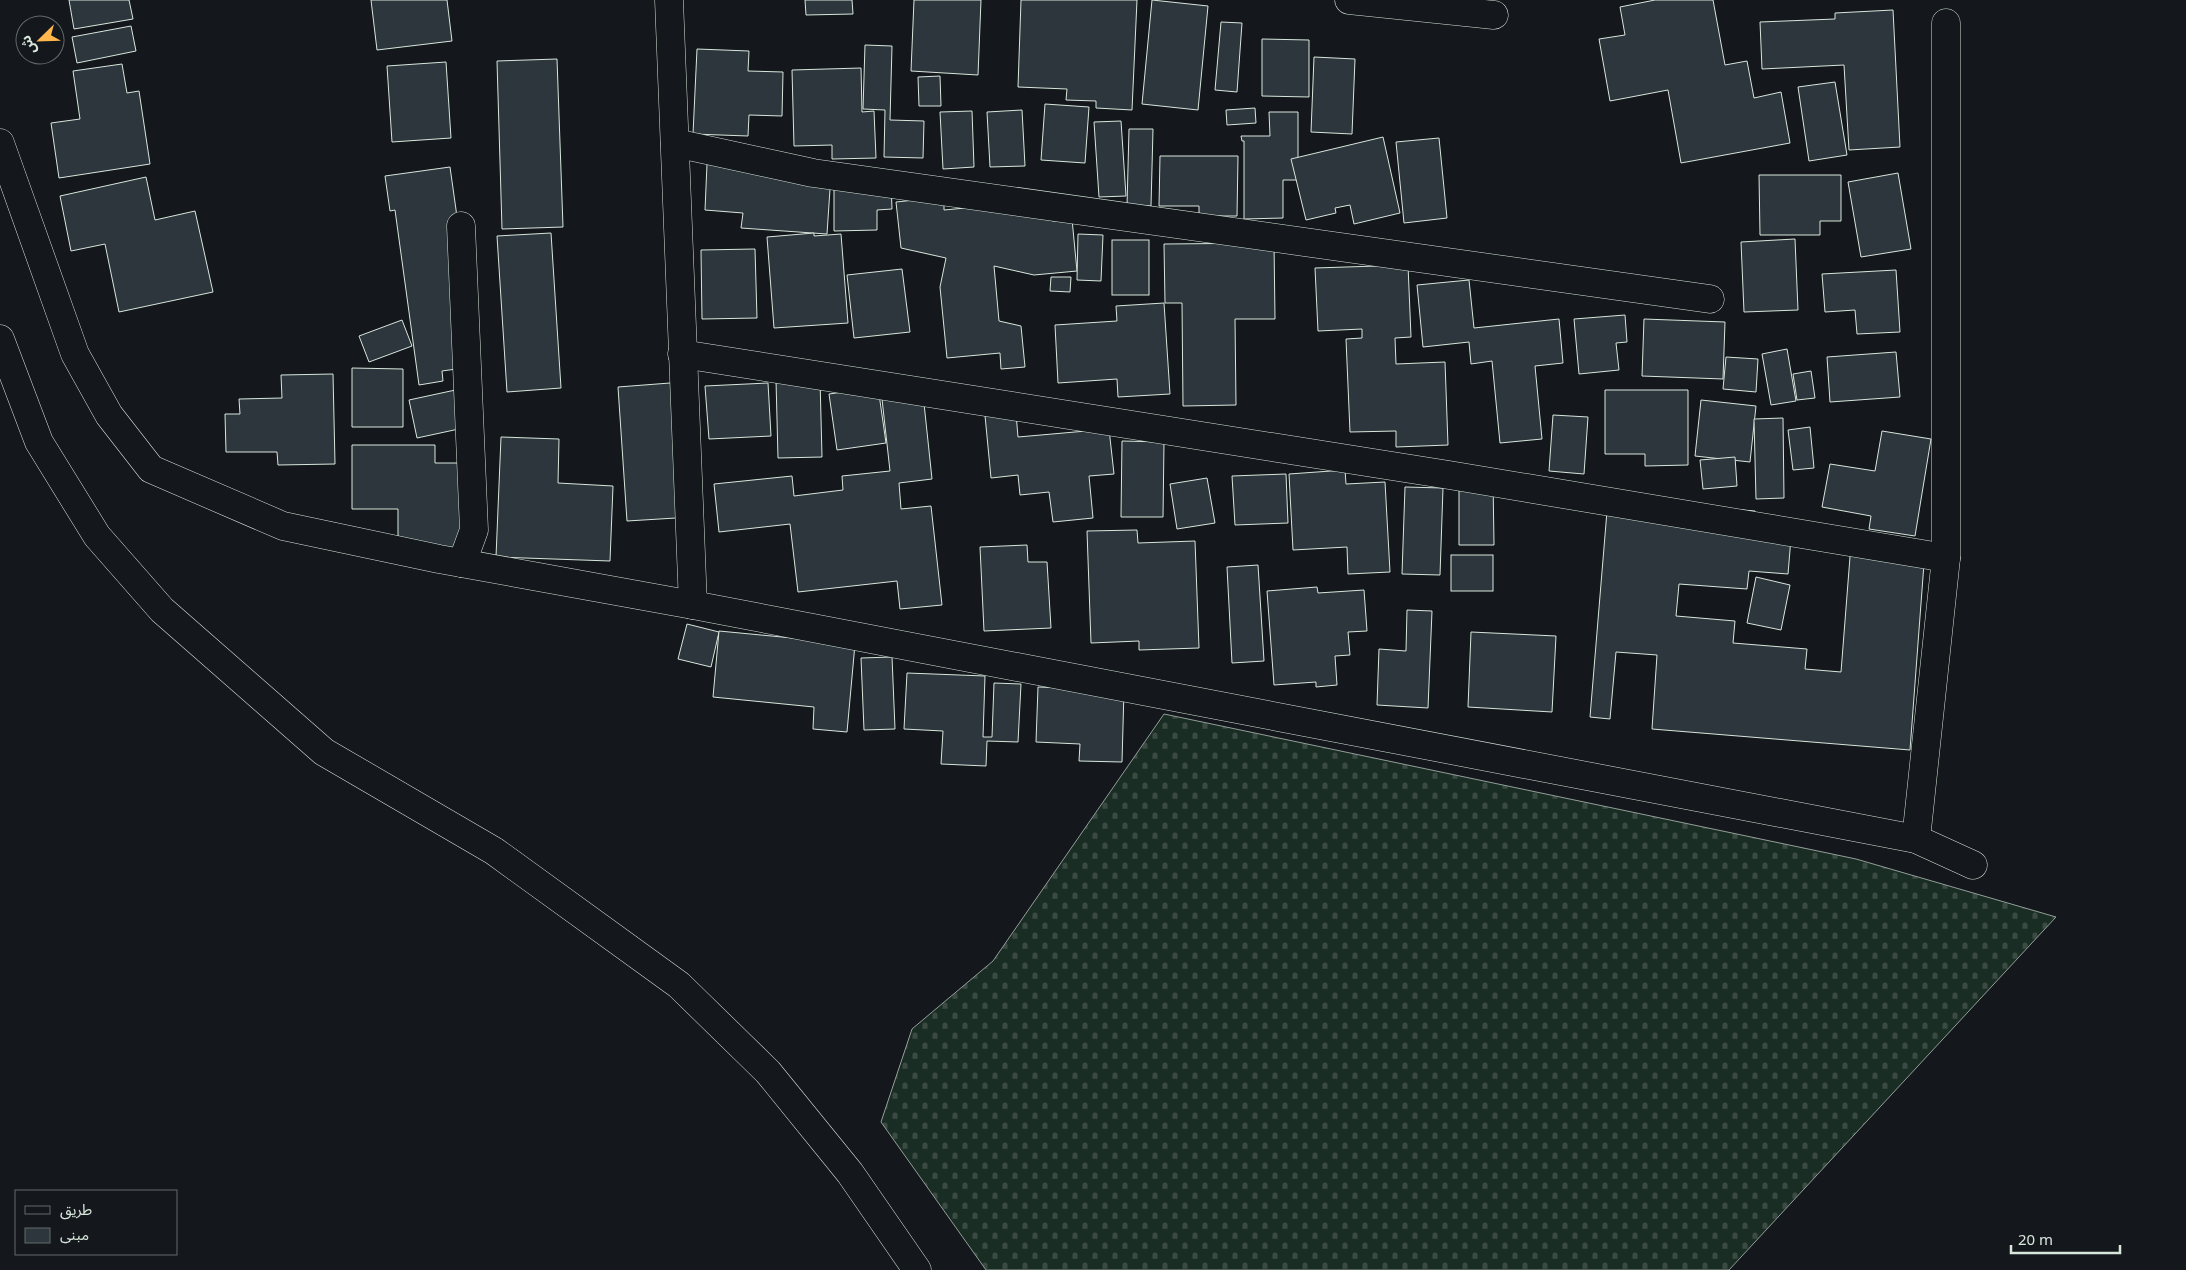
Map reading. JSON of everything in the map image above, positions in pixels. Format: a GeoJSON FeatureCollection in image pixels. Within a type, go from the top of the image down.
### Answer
{"type":"FeatureCollection","features":[{"type":"Feature","properties":{"kind":"street"},"geometry":{"type":"LineString","coordinates":[[669,0],[682,354],[694,605]]}},
{"type":"Feature","properties":{"kind":"street"},"geometry":{"type":"LineString","coordinates":[[1350,0],[1494,15]]}},
{"type":"Feature","properties":{"kind":"street"},"geometry":{"type":"LineString","coordinates":[[1916,839],[1946,558],[1946,23]]}},
{"type":"Feature","properties":{"kind":"street"},"geometry":{"type":"LineString","coordinates":[[0,142],[74,354],[109,415],[151,469],[283,526],[462,563],[694,605],[1916,839],[1973,865]]}},
{"type":"Feature","properties":{"kind":"street"},"geometry":{"type":"LineString","coordinates":[[675,143],[813,173],[1710,299]]}},
{"type":"Feature","properties":{"kind":"street"},"geometry":{"type":"LineString","coordinates":[[462,226],[474,530],[462,563]]}},
{"type":"Feature","properties":{"kind":"street"},"geometry":{"type":"LineString","coordinates":[[0,339],[39,442],[97,536],[162,610],[324,752],[494,851],[679,985],[768,1072],[850,1173],[918,1270]]}},
{"type":"Feature","properties":{"kind":"street"},"geometry":{"type":"LineString","coordinates":[[682,354],[1449,475],[1946,558]]}},
{"type":"Feature","properties":{"kind":"green space"},"geometry":{"type":"Polygon","coordinates":[[[1164,714],[1856,859],[2056,917],[1729,1270],[986,1270],[881,1122],[912,1029],[993,961],[1164,714]]]}},
{"type":"Feature","properties":{"kind":"building"},"geometry":{"type":"Polygon","coordinates":[[[69,0],[129,0],[133,19],[74,29],[69,0]]]}},
{"type":"Feature","properties":{"kind":"building"},"geometry":{"type":"Polygon","coordinates":[[[371,0],[447,0],[452,41],[377,50],[371,0]]]}},
{"type":"Feature","properties":{"kind":"building"},"geometry":{"type":"Polygon","coordinates":[[[805,0],[852,0],[853,14],[806,15],[805,0]]]}},
{"type":"Feature","properties":{"kind":"building"},"geometry":{"type":"Polygon","coordinates":[[[914,0],[981,0],[978,75],[911,71],[914,0]]]}},
{"type":"Feature","properties":{"kind":"building"},"geometry":{"type":"Polygon","coordinates":[[[1021,0],[1137,0],[1132,110],[1096,108],[1096,101],[1066,100],[1067,89],[1018,87],[1021,0]]]}},
{"type":"Feature","properties":{"kind":"building"},"geometry":{"type":"Polygon","coordinates":[[[1152,0],[1208,6],[1198,110],[1142,104],[1152,0]]]}},
{"type":"Feature","properties":{"kind":"building"},"geometry":{"type":"Polygon","coordinates":[[[1655,0],[1713,0],[1725,65],[1747,61],[1754,98],[1781,92],[1790,143],[1681,163],[1668,90],[1610,101],[1599,39],[1625,35],[1620,7],[1655,0]]]}},
{"type":"Feature","properties":{"kind":"building"},"geometry":{"type":"Polygon","coordinates":[[[1893,10],[1900,147],[1849,150],[1844,65],[1762,69],[1760,22],[1835,19],[1835,13],[1893,10]]]}},
{"type":"Feature","properties":{"kind":"building"},"geometry":{"type":"Polygon","coordinates":[[[1221,22],[1242,23],[1237,92],[1215,90],[1221,22]]]}},
{"type":"Feature","properties":{"kind":"building"},"geometry":{"type":"Polygon","coordinates":[[[131,26],[136,51],[77,63],[72,37],[131,26]]]}},
{"type":"Feature","properties":{"kind":"building"},"geometry":{"type":"Polygon","coordinates":[[[1262,39],[1309,40],[1309,97],[1262,96],[1262,39]]]}},
{"type":"Feature","properties":{"kind":"building"},"geometry":{"type":"Polygon","coordinates":[[[865,45],[892,46],[890,120],[924,121],[923,158],[884,157],[885,110],[863,109],[865,45]]]}},
{"type":"Feature","properties":{"kind":"building"},"geometry":{"type":"Polygon","coordinates":[[[697,49],[749,51],[748,71],[783,72],[782,116],[749,115],[748,136],[693,134],[697,49]]]}},
{"type":"Feature","properties":{"kind":"building"},"geometry":{"type":"Polygon","coordinates":[[[1314,57],[1355,59],[1352,134],[1311,132],[1314,57]]]}},
{"type":"Feature","properties":{"kind":"building"},"geometry":{"type":"Polygon","coordinates":[[[557,59],[563,227],[502,229],[497,61],[557,59]]]}},
{"type":"Feature","properties":{"kind":"building"},"geometry":{"type":"Polygon","coordinates":[[[446,62],[451,138],[392,142],[387,66],[446,62]]]}},
{"type":"Feature","properties":{"kind":"building"},"geometry":{"type":"Polygon","coordinates":[[[122,64],[127,93],[139,91],[150,164],[59,178],[51,123],[80,119],[73,71],[122,64]]]}},
{"type":"Feature","properties":{"kind":"building"},"geometry":{"type":"Polygon","coordinates":[[[861,68],[862,112],[874,111],[876,158],[832,159],[832,145],[794,146],[792,70],[861,68]]]}},
{"type":"Feature","properties":{"kind":"building"},"geometry":{"type":"Polygon","coordinates":[[[940,76],[941,106],[919,106],[918,77],[940,76]]]}},
{"type":"Feature","properties":{"kind":"building"},"geometry":{"type":"Polygon","coordinates":[[[1835,82],[1847,155],[1809,161],[1798,87],[1835,82]]]}},
{"type":"Feature","properties":{"kind":"building"},"geometry":{"type":"Polygon","coordinates":[[[1045,104],[1089,107],[1085,163],[1041,160],[1045,104]]]}},
{"type":"Feature","properties":{"kind":"building"},"geometry":{"type":"Polygon","coordinates":[[[1255,108],[1256,123],[1227,125],[1226,110],[1255,108]]]}},
{"type":"Feature","properties":{"kind":"building"},"geometry":{"type":"Polygon","coordinates":[[[1022,110],[1025,166],[990,167],[987,112],[1022,110]]]}},
{"type":"Feature","properties":{"kind":"building"},"geometry":{"type":"Polygon","coordinates":[[[972,111],[974,167],[943,169],[940,112],[972,111]]]}},
{"type":"Feature","properties":{"kind":"building"},"geometry":{"type":"Polygon","coordinates":[[[1269,112],[1298,112],[1298,180],[1283,180],[1283,218],[1244,219],[1244,141],[1242,141],[1241,136],[1270,136],[1269,112]]]}},
{"type":"Feature","properties":{"kind":"building"},"geometry":{"type":"Polygon","coordinates":[[[1121,121],[1126,196],[1099,197],[1094,122],[1121,121]]]}},
{"type":"Feature","properties":{"kind":"building"},"geometry":{"type":"Polygon","coordinates":[[[1129,129],[1153,129],[1151,206],[1127,206],[1129,129]]]}},
{"type":"Feature","properties":{"kind":"building"},"geometry":{"type":"Polygon","coordinates":[[[1383,137],[1400,213],[1354,224],[1350,205],[1335,208],[1336,213],[1306,220],[1291,159],[1383,137]]]}},
{"type":"Feature","properties":{"kind":"building"},"geometry":{"type":"Polygon","coordinates":[[[1439,138],[1447,218],[1404,223],[1396,142],[1439,138]]]}},
{"type":"Feature","properties":{"kind":"building"},"geometry":{"type":"Polygon","coordinates":[[[1160,156],[1238,156],[1237,216],[1199,216],[1199,206],[1159,206],[1160,156]]]}},
{"type":"Feature","properties":{"kind":"building"},"geometry":{"type":"Polygon","coordinates":[[[707,164],[831,174],[827,234],[741,228],[743,213],[705,210],[707,164]]]}},
{"type":"Feature","properties":{"kind":"building"},"geometry":{"type":"Polygon","coordinates":[[[450,167],[478,366],[442,371],[443,381],[419,385],[395,210],[390,211],[385,176],[450,167]]]}},
{"type":"Feature","properties":{"kind":"building"},"geometry":{"type":"Polygon","coordinates":[[[1898,173],[1911,249],[1861,257],[1848,182],[1898,173]]]}},
{"type":"Feature","properties":{"kind":"building"},"geometry":{"type":"Polygon","coordinates":[[[1759,175],[1841,175],[1841,221],[1820,221],[1820,235],[1760,235],[1759,175]]]}},
{"type":"Feature","properties":{"kind":"building"},"geometry":{"type":"Polygon","coordinates":[[[146,177],[155,220],[195,211],[213,292],[119,312],[105,244],[71,251],[60,196],[146,177]]]}},
{"type":"Feature","properties":{"kind":"building"},"geometry":{"type":"Polygon","coordinates":[[[891,183],[892,209],[877,210],[877,230],[834,231],[834,184],[891,183]]]}},
{"type":"Feature","properties":{"kind":"building"},"geometry":{"type":"Polygon","coordinates":[[[944,197],[944,210],[997,205],[1014,212],[1054,221],[1072,219],[1077,271],[1034,275],[994,266],[999,321],[1021,326],[1025,367],[1001,369],[1000,353],[947,358],[940,287],[946,258],[901,248],[896,202],[944,197]]]}},
{"type":"Feature","properties":{"kind":"building"},"geometry":{"type":"Polygon","coordinates":[[[551,233],[561,388],[507,392],[497,236],[551,233]]]}},
{"type":"Feature","properties":{"kind":"building"},"geometry":{"type":"Polygon","coordinates":[[[814,233],[814,236],[841,234],[848,323],[774,328],[767,237],[814,233]]]}},
{"type":"Feature","properties":{"kind":"building"},"geometry":{"type":"Polygon","coordinates":[[[1078,234],[1103,235],[1101,281],[1077,280],[1078,234]]]}},
{"type":"Feature","properties":{"kind":"building"},"geometry":{"type":"Polygon","coordinates":[[[1795,239],[1798,310],[1744,312],[1741,242],[1795,239]]]}},
{"type":"Feature","properties":{"kind":"building"},"geometry":{"type":"Polygon","coordinates":[[[1112,240],[1149,240],[1149,295],[1112,295],[1112,240]]]}},
{"type":"Feature","properties":{"kind":"building"},"geometry":{"type":"Polygon","coordinates":[[[1274,243],[1275,319],[1235,319],[1236,405],[1183,406],[1182,303],[1165,303],[1164,244],[1274,243]]]}},
{"type":"Feature","properties":{"kind":"building"},"geometry":{"type":"Polygon","coordinates":[[[755,249],[757,318],[702,319],[701,250],[755,249]]]}},
{"type":"Feature","properties":{"kind":"building"},"geometry":{"type":"Polygon","coordinates":[[[1408,265],[1411,337],[1395,338],[1396,364],[1445,362],[1448,445],[1396,447],[1396,431],[1350,432],[1346,339],[1362,338],[1362,329],[1318,331],[1315,268],[1408,265]]]}},
{"type":"Feature","properties":{"kind":"building"},"geometry":{"type":"Polygon","coordinates":[[[902,269],[910,332],[854,338],[847,275],[902,269]]]}},
{"type":"Feature","properties":{"kind":"building"},"geometry":{"type":"Polygon","coordinates":[[[1896,270],[1900,332],[1857,334],[1855,310],[1825,312],[1822,274],[1896,270]]]}},
{"type":"Feature","properties":{"kind":"building"},"geometry":{"type":"Polygon","coordinates":[[[1051,277],[1071,277],[1070,292],[1050,291],[1051,277]]]}},
{"type":"Feature","properties":{"kind":"building"},"geometry":{"type":"Polygon","coordinates":[[[1469,280],[1474,328],[1559,319],[1563,363],[1535,366],[1542,439],[1500,443],[1492,361],[1471,364],[1469,342],[1423,347],[1417,285],[1469,280]]]}},
{"type":"Feature","properties":{"kind":"building"},"geometry":{"type":"Polygon","coordinates":[[[1164,303],[1170,394],[1118,397],[1117,379],[1058,383],[1055,325],[1117,321],[1116,306],[1164,303]]]}},
{"type":"Feature","properties":{"kind":"building"},"geometry":{"type":"Polygon","coordinates":[[[1625,315],[1627,342],[1616,343],[1619,370],[1579,374],[1574,319],[1625,315]]]}},
{"type":"Feature","properties":{"kind":"building"},"geometry":{"type":"Polygon","coordinates":[[[1644,319],[1725,322],[1723,379],[1642,376],[1644,319]]]}},
{"type":"Feature","properties":{"kind":"building"},"geometry":{"type":"Polygon","coordinates":[[[402,320],[412,346],[369,362],[359,336],[402,320]]]}},
{"type":"Feature","properties":{"kind":"building"},"geometry":{"type":"Polygon","coordinates":[[[1787,349],[1796,401],[1771,405],[1762,354],[1787,349]]]}},
{"type":"Feature","properties":{"kind":"building"},"geometry":{"type":"Polygon","coordinates":[[[1896,352],[1900,397],[1830,402],[1827,357],[1896,352]]]}},
{"type":"Feature","properties":{"kind":"building"},"geometry":{"type":"Polygon","coordinates":[[[1726,357],[1758,359],[1756,392],[1723,389],[1726,357]]]}},
{"type":"Feature","properties":{"kind":"building"},"geometry":{"type":"Polygon","coordinates":[[[352,368],[403,369],[403,427],[352,427],[352,368]]]}},
{"type":"Feature","properties":{"kind":"building"},"geometry":{"type":"Polygon","coordinates":[[[1811,371],[1815,398],[1797,400],[1793,374],[1811,371]]]}},
{"type":"Feature","properties":{"kind":"building"},"geometry":{"type":"Polygon","coordinates":[[[333,374],[335,464],[278,465],[277,452],[226,452],[225,414],[240,414],[239,399],[282,398],[281,375],[333,374]]]}},
{"type":"Feature","properties":{"kind":"building"},"geometry":{"type":"Polygon","coordinates":[[[820,379],[822,457],[778,458],[776,380],[820,379]]]}},
{"type":"Feature","properties":{"kind":"building"},"geometry":{"type":"Polygon","coordinates":[[[683,382],[692,517],[627,521],[618,387],[683,382]]]}},
{"type":"Feature","properties":{"kind":"building"},"geometry":{"type":"Polygon","coordinates":[[[768,383],[771,436],[709,439],[705,386],[768,383]]]}},
{"type":"Feature","properties":{"kind":"building"},"geometry":{"type":"Polygon","coordinates":[[[878,387],[886,443],[837,450],[829,394],[878,387]]]}},
{"type":"Feature","properties":{"kind":"building"},"geometry":{"type":"Polygon","coordinates":[[[460,389],[468,427],[417,438],[409,400],[460,389]]]}},
{"type":"Feature","properties":{"kind":"building"},"geometry":{"type":"Polygon","coordinates":[[[1605,390],[1688,390],[1688,465],[1645,466],[1645,454],[1605,454],[1605,390]]]}},
{"type":"Feature","properties":{"kind":"building"},"geometry":{"type":"Polygon","coordinates":[[[923,394],[932,479],[899,483],[901,509],[931,506],[942,605],[900,609],[897,581],[798,592],[790,524],[719,532],[714,484],[792,476],[794,496],[843,490],[842,476],[890,471],[882,399],[923,394]]]}},
{"type":"Feature","properties":{"kind":"building"},"geometry":{"type":"Polygon","coordinates":[[[1701,400],[1756,406],[1750,462],[1695,456],[1701,400]]]}},
{"type":"Feature","properties":{"kind":"building"},"geometry":{"type":"Polygon","coordinates":[[[1015,402],[1018,437],[1109,429],[1114,474],[1089,476],[1093,518],[1053,522],[1049,492],[1020,495],[1018,475],[991,478],[984,405],[1015,402]]]}},
{"type":"Feature","properties":{"kind":"building"},"geometry":{"type":"Polygon","coordinates":[[[1553,415],[1588,417],[1584,474],[1549,471],[1553,415]]]}},
{"type":"Feature","properties":{"kind":"building"},"geometry":{"type":"Polygon","coordinates":[[[1783,418],[1784,498],[1756,499],[1754,419],[1783,418]]]}},
{"type":"Feature","properties":{"kind":"building"},"geometry":{"type":"Polygon","coordinates":[[[1810,427],[1814,468],[1793,470],[1788,430],[1810,427]]]}},
{"type":"Feature","properties":{"kind":"building"},"geometry":{"type":"Polygon","coordinates":[[[1882,431],[1931,439],[1915,536],[1869,529],[1871,516],[1822,507],[1830,464],[1875,471],[1882,431]]]}},
{"type":"Feature","properties":{"kind":"building"},"geometry":{"type":"Polygon","coordinates":[[[501,437],[559,439],[558,483],[613,486],[610,561],[496,557],[501,437]]]}},
{"type":"Feature","properties":{"kind":"building"},"geometry":{"type":"Polygon","coordinates":[[[1122,441],[1164,442],[1163,517],[1121,517],[1122,441]]]}},
{"type":"Feature","properties":{"kind":"building"},"geometry":{"type":"Polygon","coordinates":[[[352,445],[435,445],[435,463],[463,463],[463,550],[398,550],[398,509],[352,509],[352,445]]]}},
{"type":"Feature","properties":{"kind":"building"},"geometry":{"type":"Polygon","coordinates":[[[1735,457],[1737,486],[1703,489],[1700,460],[1735,457]]]}},
{"type":"Feature","properties":{"kind":"building"},"geometry":{"type":"Polygon","coordinates":[[[1345,470],[1346,484],[1385,482],[1390,572],[1348,574],[1347,547],[1293,550],[1289,474],[1345,470]]]}},
{"type":"Feature","properties":{"kind":"building"},"geometry":{"type":"Polygon","coordinates":[[[1286,474],[1288,523],[1235,525],[1232,476],[1286,474]]]}},
{"type":"Feature","properties":{"kind":"building"},"geometry":{"type":"Polygon","coordinates":[[[1207,478],[1215,523],[1177,529],[1170,484],[1207,478]]]}},
{"type":"Feature","properties":{"kind":"building"},"geometry":{"type":"Polygon","coordinates":[[[1459,479],[1493,479],[1494,545],[1459,545],[1459,479]]]}},
{"type":"Feature","properties":{"kind":"building"},"geometry":{"type":"Polygon","coordinates":[[[1405,487],[1443,488],[1440,575],[1402,574],[1405,487]]]}},
{"type":"Feature","properties":{"kind":"building"},"geometry":{"type":"Polygon","coordinates":[[[1608,499],[1755,511],[1754,535],[1791,538],[1788,574],[1749,571],[1747,589],[1679,584],[1676,616],[1735,621],[1733,643],[1807,649],[1805,669],[1841,672],[1851,544],[1925,550],[1910,750],[1652,729],[1657,655],[1616,652],[1610,719],[1590,717],[1608,499]]]}},
{"type":"Feature","properties":{"kind":"building"},"geometry":{"type":"Polygon","coordinates":[[[1137,530],[1138,543],[1195,541],[1199,648],[1139,650],[1139,641],[1091,643],[1087,531],[1137,530]]]}},
{"type":"Feature","properties":{"kind":"building"},"geometry":{"type":"Polygon","coordinates":[[[1027,545],[1028,562],[1047,562],[1051,628],[984,631],[980,547],[1027,545]]]}},
{"type":"Feature","properties":{"kind":"building"},"geometry":{"type":"Polygon","coordinates":[[[1451,555],[1493,555],[1493,591],[1451,591],[1451,555]]]}},
{"type":"Feature","properties":{"kind":"building"},"geometry":{"type":"Polygon","coordinates":[[[1258,565],[1264,661],[1232,663],[1227,567],[1258,565]]]}},
{"type":"Feature","properties":{"kind":"building"},"geometry":{"type":"Polygon","coordinates":[[[1756,577],[1790,585],[1781,630],[1747,623],[1756,577]]]}},
{"type":"Feature","properties":{"kind":"building"},"geometry":{"type":"Polygon","coordinates":[[[1317,587],[1318,593],[1364,590],[1367,631],[1348,632],[1350,655],[1335,656],[1337,685],[1316,687],[1316,682],[1274,685],[1267,591],[1317,587]]]}},
{"type":"Feature","properties":{"kind":"building"},"geometry":{"type":"Polygon","coordinates":[[[1407,610],[1432,611],[1428,708],[1377,705],[1379,649],[1406,651],[1407,610]]]}},
{"type":"Feature","properties":{"kind":"building"},"geometry":{"type":"Polygon","coordinates":[[[687,624],[719,632],[711,667],[678,659],[687,624]]]}},
{"type":"Feature","properties":{"kind":"building"},"geometry":{"type":"Polygon","coordinates":[[[719,631],[855,644],[847,732],[813,729],[814,707],[713,697],[719,631]]]}},
{"type":"Feature","properties":{"kind":"building"},"geometry":{"type":"Polygon","coordinates":[[[1471,632],[1556,636],[1552,712],[1468,707],[1471,632]]]}},
{"type":"Feature","properties":{"kind":"building"},"geometry":{"type":"Polygon","coordinates":[[[892,657],[895,729],[864,730],[861,658],[892,657]]]}},
{"type":"Feature","properties":{"kind":"building"},"geometry":{"type":"Polygon","coordinates":[[[907,673],[985,676],[983,737],[992,737],[994,683],[1021,684],[1018,742],[987,741],[986,766],[941,764],[943,731],[904,729],[907,673]]]}},
{"type":"Feature","properties":{"kind":"building"},"geometry":{"type":"Polygon","coordinates":[[[1038,687],[1124,690],[1122,762],[1079,761],[1080,744],[1036,742],[1038,687]]]}}]}
